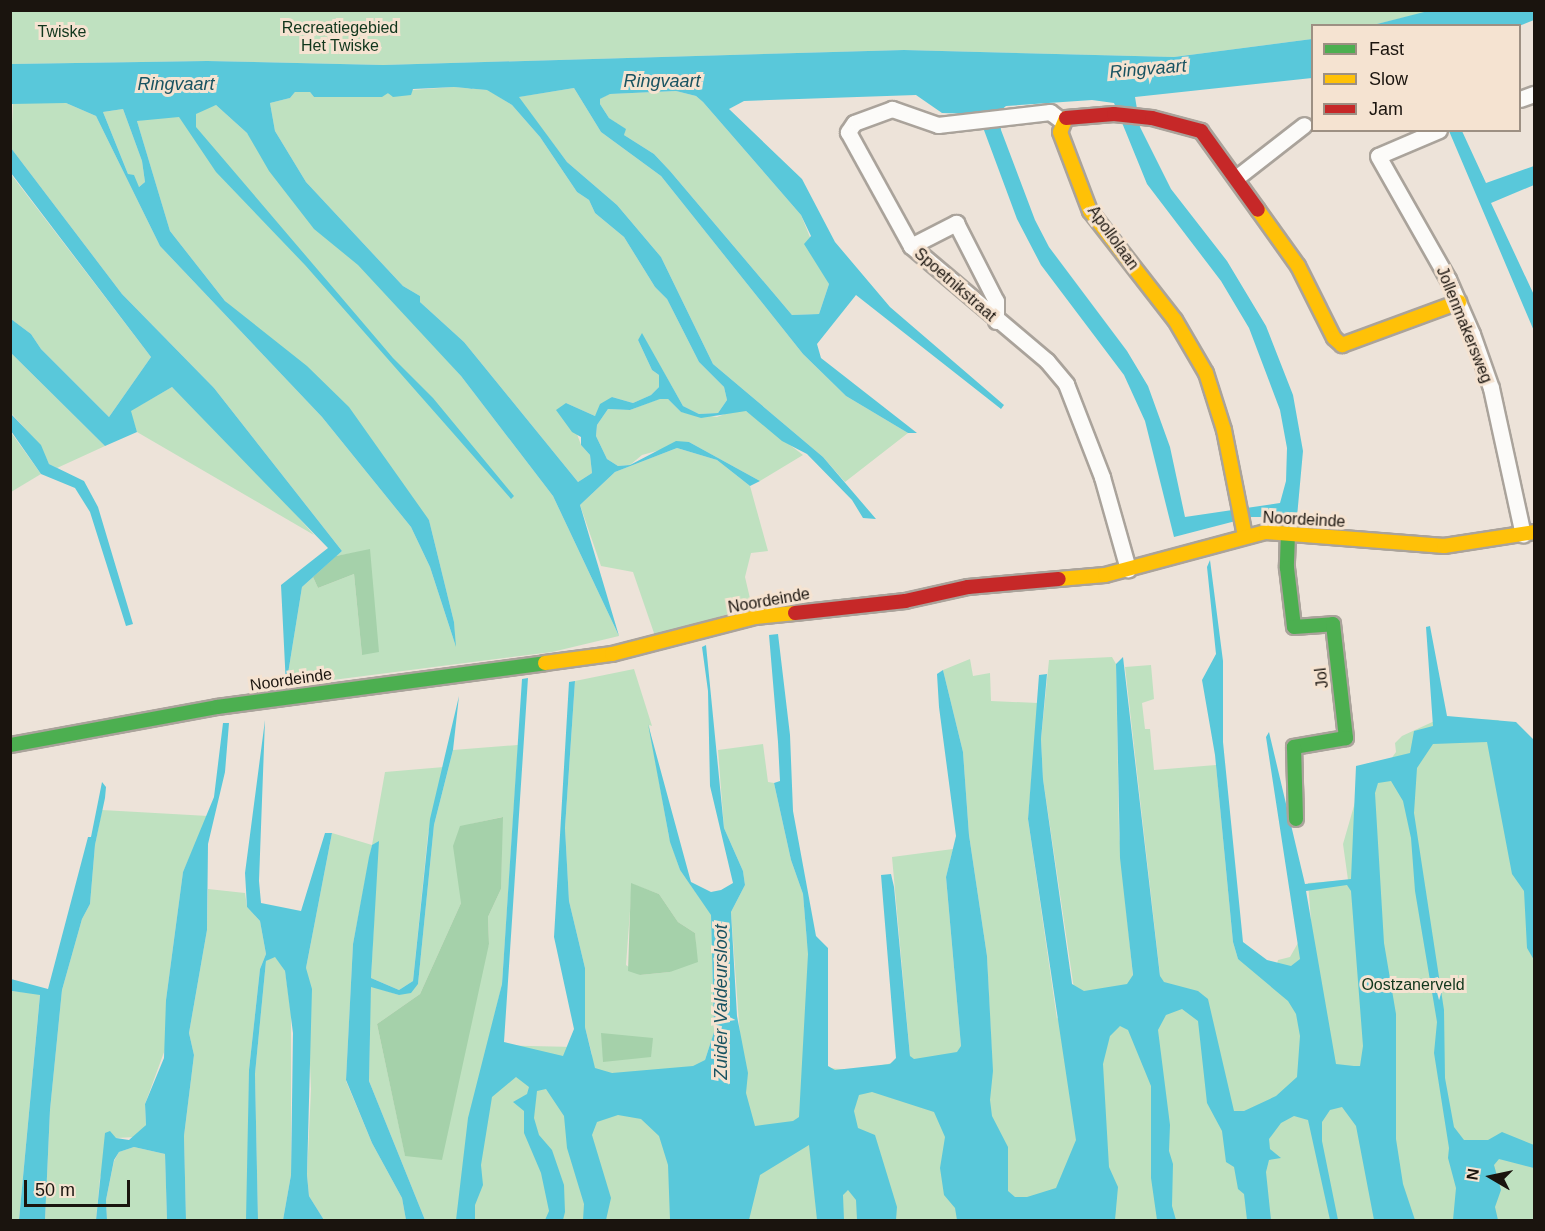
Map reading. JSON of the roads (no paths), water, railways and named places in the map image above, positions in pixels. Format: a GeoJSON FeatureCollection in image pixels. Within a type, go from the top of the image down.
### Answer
{"type":"FeatureCollection","features":[{"type":"Feature","properties":{"kind":"street","name":"Spoetnikstraat"},"geometry":{"type":"LineString","coordinates":[[1062,121],[1050,112],[974,122],[938,124],[892,109],[864,118],[848,132],[911,246],[996,321],[1047,361],[1066,384],[1102,477],[1128,569]]}},
{"type":"Feature","properties":{"kind":"street"},"geometry":{"type":"LineString","coordinates":[[1062,121],[1070,115],[1114,114],[1141,117],[1201,131],[1298,266],[1334,338],[1342,345],[1459,302]]}},
{"type":"Feature","properties":{"kind":"street","name":"Apollolaan"},"geometry":{"type":"LineString","coordinates":[[1062,121],[1060,132],[1090,211],[1175,320],[1206,373],[1224,430],[1245,536]]}},
{"type":"Feature","properties":{"kind":"street"},"geometry":{"type":"LineString","coordinates":[[1236,178],[1304,125]]}},
{"type":"Feature","properties":{"kind":"street","name":"Jollenmakersweg"},"geometry":{"type":"LineString","coordinates":[[1437,132],[1378,156],[1459,302],[1491,388],[1529,534]]}},
{"type":"Feature","properties":{"kind":"street"},"geometry":{"type":"LineString","coordinates":[[911,246],[956,223],[996,301],[996,321]]}},
{"type":"Feature","properties":{"kind":"street","name":"Noordeinde"},"geometry":{"type":"LineString","coordinates":[[10,745],[218,707],[612,654],[755,617],[905,601],[968,587],[1081,579],[1128,569],[1245,536],[1288,533],[1444,546],[1529,534]]}},
{"type":"Feature","properties":{"kind":"street","name":"Jol"},"geometry":{"type":"LineString","coordinates":[[1288,533],[1287,568],[1294,627],[1333,624],[1346,738],[1294,747],[1296,819]]}},
{"type":"Feature","properties":{"kind":"water"},"geometry":{"type":"Polygon","coordinates":[[[1432,10],[1534,11],[1534,20],[1521,25],[1377,24],[1432,10]]]}},
{"type":"Feature","properties":{"kind":"water","name":"Ringvaart"},"geometry":{"type":"Polygon","coordinates":[[[1311,39],[1311,78],[1135,97],[1140,127],[1171,189],[1227,261],[1266,326],[1293,395],[1303,451],[1297,517],[1251,517],[1174,537],[1145,421],[1124,375],[1041,265],[1017,219],[978,114],[942,113],[916,95],[744,101],[729,109],[802,179],[835,242],[890,307],[1004,405],[1001,409],[856,295],[817,344],[821,358],[917,433],[908,433],[846,396],[803,354],[661,176],[601,132],[574,88],[519,97],[567,162],[617,205],[661,257],[713,364],[823,457],[876,519],[863,518],[852,500],[807,454],[782,441],[746,411],[701,418],[681,412],[668,399],[660,399],[630,410],[608,409],[597,425],[596,436],[607,459],[618,466],[630,465],[676,441],[689,442],[760,481],[750,486],[717,460],[677,448],[615,472],[580,505],[619,636],[553,496],[461,376],[358,265],[314,229],[269,171],[247,133],[216,105],[196,114],[196,127],[393,358],[433,398],[514,496],[511,499],[305,265],[216,172],[179,117],[137,121],[170,231],[225,301],[307,366],[349,407],[429,520],[454,622],[456,647],[430,567],[411,527],[322,417],[160,246],[96,116],[66,103],[11,104],[11,64],[207,61],[383,65],[904,50],[1174,57],[1311,39]],[[454,87],[413,89],[411,95],[393,97],[388,93],[382,97],[314,97],[310,92],[295,92],[290,98],[270,103],[275,131],[306,182],[403,286],[420,296],[420,302],[464,342],[578,482],[592,473],[590,455],[581,445],[581,437],[572,432],[556,410],[566,403],[595,416],[600,404],[612,397],[633,403],[651,395],[659,387],[659,375],[652,370],[638,340],[642,333],[683,406],[699,414],[718,413],[727,400],[724,387],[699,362],[667,299],[655,287],[624,237],[595,213],[589,200],[577,192],[540,137],[512,105],[487,90],[454,87]],[[676,91],[610,94],[600,99],[600,104],[609,118],[626,129],[624,135],[654,154],[670,171],[792,315],[819,314],[829,284],[804,244],[811,236],[801,215],[703,102],[696,96],[676,91]],[[1092,100],[1006,106],[999,112],[1001,130],[1035,220],[1049,247],[1127,351],[1148,386],[1170,447],[1185,517],[1280,503],[1286,481],[1287,448],[1280,410],[1249,328],[1221,281],[1147,184],[1114,103],[1092,100]],[[123,109],[103,112],[128,174],[134,175],[139,187],[145,182],[142,161],[123,109]]]}},
{"type":"Feature","properties":{"kind":"water"},"geometry":{"type":"Polygon","coordinates":[[[1449,132],[1462,132],[1486,183],[1534,166],[1534,185],[1491,203],[1534,295],[1534,331],[1449,132]]]}},
{"type":"Feature","properties":{"kind":"water"},"geometry":{"type":"Polygon","coordinates":[[[11,148],[122,294],[214,388],[342,551],[302,587],[286,686],[281,585],[328,548],[172,387],[131,411],[137,432],[105,446],[11,353],[11,319],[31,334],[41,349],[109,417],[151,357],[11,173],[11,148]]]}},
{"type":"Feature","properties":{"kind":"water"},"geometry":{"type":"Polygon","coordinates":[[[10,413],[41,445],[49,464],[84,481],[98,507],[133,624],[126,626],[90,512],[75,488],[41,474],[11,431],[10,413]]]}},
{"type":"Feature","properties":{"kind":"water","name":"Zuider Valdeursloot"},"geometry":{"type":"Polygon","coordinates":[[[1210,560],[1223,661],[1223,742],[1243,942],[1267,960],[1291,966],[1300,959],[1266,737],[1269,732],[1305,884],[1351,879],[1356,766],[1410,753],[1414,731],[1433,726],[1426,627],[1430,626],[1447,716],[1516,722],[1534,740],[1534,960],[1527,948],[1524,891],[1512,874],[1487,742],[1433,744],[1417,768],[1414,813],[1444,1010],[1445,1078],[1454,1127],[1464,1140],[1488,1140],[1502,1132],[1534,1145],[1534,1168],[1499,1159],[1494,1165],[1501,1190],[1495,1207],[1498,1220],[1453,1220],[1456,1188],[1448,1158],[1449,1148],[1434,1053],[1437,1022],[1415,891],[1411,838],[1403,801],[1391,781],[1378,783],[1375,793],[1384,943],[1396,1014],[1396,1139],[1403,1184],[1415,1220],[1374,1220],[1356,1126],[1342,1107],[1330,1110],[1322,1122],[1322,1141],[1338,1220],[1330,1220],[1308,1120],[1294,1116],[1281,1123],[1269,1139],[1270,1149],[1281,1158],[1269,1160],[1266,1172],[1271,1220],[1247,1220],[1244,1194],[1238,1189],[1234,1167],[1226,1162],[1222,1131],[1207,1103],[1198,1021],[1182,1009],[1166,1015],[1158,1030],[1170,1125],[1169,1151],[1173,1164],[1172,1206],[1176,1220],[1157,1220],[1151,1178],[1151,1086],[1128,1030],[1120,1026],[1110,1036],[1103,1064],[1109,1167],[1118,1187],[1115,1220],[957,1220],[955,1208],[944,1195],[940,1168],[945,1137],[934,1112],[872,1092],[859,1095],[854,1111],[858,1128],[875,1135],[897,1207],[896,1220],[857,1220],[856,1200],[848,1190],[843,1195],[844,1220],[817,1220],[809,1145],[760,1175],[749,1220],[670,1220],[668,1165],[659,1136],[641,1119],[618,1115],[597,1122],[592,1135],[611,1198],[606,1220],[583,1220],[584,1204],[567,1148],[564,1116],[546,1089],[537,1091],[534,1118],[539,1135],[552,1150],[564,1185],[565,1212],[563,1220],[545,1220],[549,1211],[541,1173],[524,1133],[524,1111],[513,1102],[527,1094],[529,1087],[516,1077],[492,1097],[481,1165],[483,1185],[475,1205],[475,1220],[456,1220],[468,1118],[502,984],[522,679],[528,678],[504,1042],[563,1056],[574,1029],[554,937],[569,682],[575,681],[565,828],[569,901],[585,968],[585,1027],[595,1068],[612,1073],[693,1066],[705,1060],[714,1032],[711,915],[680,870],[670,842],[648,724],[691,882],[711,892],[721,890],[733,883],[710,786],[708,691],[702,647],[706,645],[724,828],[743,871],[745,885],[731,912],[737,1016],[748,1073],[746,1093],[755,1126],[793,1121],[799,1117],[808,954],[803,894],[791,860],[774,783],[780,781],[769,635],[778,634],[790,735],[793,811],[816,936],[828,948],[828,1066],[835,1070],[890,1064],[896,1058],[881,875],[891,874],[894,887],[910,1056],[914,1059],[957,1052],[961,1046],[946,877],[956,836],[939,707],[937,674],[943,670],[963,752],[969,835],[987,956],[993,1071],[990,1100],[992,1116],[1008,1147],[1008,1191],[1015,1197],[1027,1197],[1056,1188],[1076,1140],[1028,819],[1039,675],[1047,674],[1041,739],[1043,779],[1072,984],[1084,991],[1127,984],[1133,975],[1120,858],[1116,664],[1123,657],[1160,976],[1164,982],[1198,991],[1208,999],[1234,1111],[1244,1111],[1276,1096],[1297,1077],[1300,1036],[1296,1014],[1288,1001],[1238,959],[1233,942],[1215,755],[1202,680],[1216,654],[1207,567],[1210,560]],[[1347,885],[1306,891],[1336,1064],[1360,1066],[1363,1046],[1351,891],[1347,885]]]}},
{"type":"Feature","properties":{"kind":"water"},"geometry":{"type":"Polygon","coordinates":[[[459,696],[453,750],[434,825],[418,984],[411,993],[399,995],[371,987],[369,1081],[425,1220],[406,1220],[402,1198],[372,1143],[346,1080],[353,944],[372,845],[379,841],[371,978],[399,990],[413,981],[430,819],[459,696]]]}},
{"type":"Feature","properties":{"kind":"water"},"geometry":{"type":"Polygon","coordinates":[[[265,720],[259,881],[261,903],[301,911],[325,833],[332,833],[306,968],[312,989],[307,1175],[309,1196],[324,1220],[283,1220],[291,1175],[293,1033],[285,971],[275,957],[266,961],[255,1074],[258,1220],[246,1220],[249,1070],[260,969],[266,954],[260,921],[247,907],[245,873],[265,720]]]}},
{"type":"Feature","properties":{"kind":"water"},"geometry":{"type":"Polygon","coordinates":[[[223,723],[229,723],[225,772],[208,844],[207,930],[189,1033],[194,1055],[184,1136],[186,1220],[167,1220],[165,1154],[134,1147],[119,1152],[114,1160],[106,1200],[107,1220],[96,1220],[105,1133],[110,1131],[116,1138],[129,1140],[146,1125],[145,1104],[164,1058],[166,1000],[183,872],[214,797],[223,723]]]}},
{"type":"Feature","properties":{"kind":"water"},"geometry":{"type":"Polygon","coordinates":[[[102,782],[106,787],[105,798],[95,845],[90,904],[82,919],[62,990],[50,1110],[45,1220],[19,1220],[40,995],[12,991],[11,995],[11,979],[48,989],[88,837],[91,837],[102,782]]]}},
{"type":"Feature","properties":{"kind":"park label","name":"Twiske"},"geometry":{"type":"Point","coordinates":[62,32]}},
{"type":"Feature","properties":{"kind":"park label","name":"Recreatiegebied Het Twiske"},"geometry":{"type":"Point","coordinates":[340,37]}},
{"type":"Feature","properties":{"kind":"park label","name":"Oostzanerveld"},"geometry":{"type":"Point","coordinates":[1413,985]}}]}
